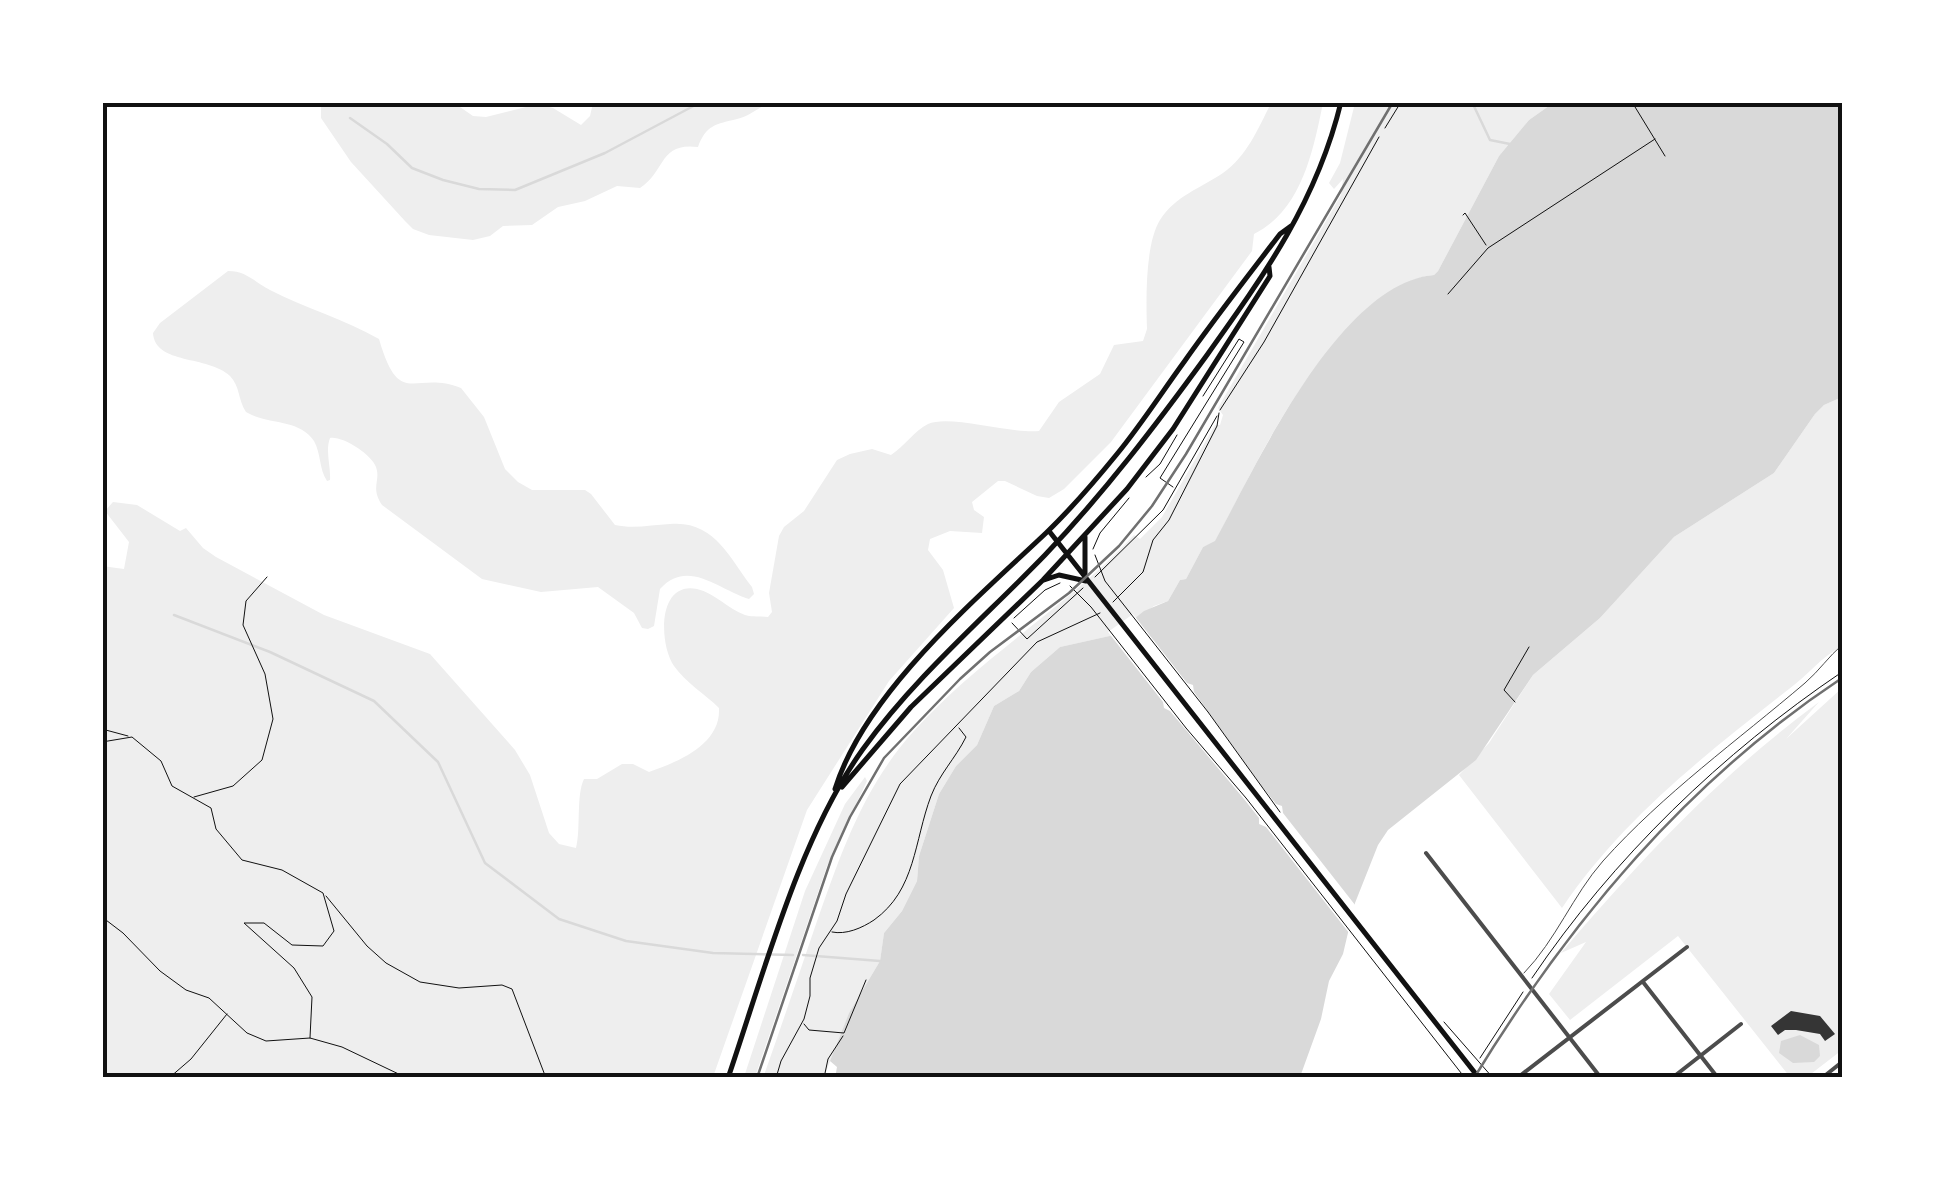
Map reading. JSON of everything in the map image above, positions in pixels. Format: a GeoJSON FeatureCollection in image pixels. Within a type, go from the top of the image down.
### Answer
{"type":"FeatureCollection","features":[{"type":"Feature","properties":{"kind":"main road"},"geometry":{"type":"LineString","coordinates":[[833,797],[892,712],[1098,498],[1179,394],[1293,225],[1318,178],[1340,102]]}},
{"type":"Feature","properties":{"kind":"main road"},"geometry":{"type":"LineString","coordinates":[[728,1078],[785,913],[844,763],[900,682],[976,597],[1049,531],[1118,452],[1229,300],[1280,234],[1293,225]]}},
{"type":"Feature","properties":{"kind":"main road"},"geometry":{"type":"LineString","coordinates":[[833,797],[893,726],[1129,491],[1270,276],[1269,264]]}},
{"type":"Feature","properties":{"kind":"main road"},"geometry":{"type":"LineString","coordinates":[[1049,531],[1478,1078]]}},
{"type":"Feature","properties":{"kind":"main road"},"geometry":{"type":"LineString","coordinates":[[1085,537],[1089,579]]}},
{"type":"Feature","properties":{"kind":"main road"},"geometry":{"type":"LineString","coordinates":[[1043,580],[1059,575],[1089,579]]}},
{"type":"Feature","properties":{"kind":"street"},"geometry":{"type":"LineString","coordinates":[[1426,853],[1601,1078]]}},
{"type":"Feature","properties":{"kind":"street"},"geometry":{"type":"LineString","coordinates":[[1521,1075],[1687,948]]}},
{"type":"Feature","properties":{"kind":"street"},"geometry":{"type":"LineString","coordinates":[[1643,982],[1718,1078]]}},
{"type":"Feature","properties":{"kind":"street"},"geometry":{"type":"LineString","coordinates":[[1672,1078],[1741,1024]]}},
{"type":"Feature","properties":{"kind":"street"},"geometry":{"type":"LineString","coordinates":[[1822,1078],[1842,1062]]}},
{"type":"Feature","properties":{"kind":"street"},"geometry":{"type":"LineString","coordinates":[[1830,1072],[1834,1078]]}},
{"type":"Feature","properties":{"kind":"lane"},"geometry":{"type":"LineString","coordinates":[[1522,976],[1606,858],[1727,744],[1816,673],[1842,644]]}},
{"type":"Feature","properties":{"kind":"path"},"geometry":{"type":"LineString","coordinates":[[1386,128],[1401,102]]}},
{"type":"Feature","properties":{"kind":"path"},"geometry":{"type":"LineString","coordinates":[[1632,102],[1666,156]]}},
{"type":"Feature","properties":{"kind":"path"},"geometry":{"type":"LineString","coordinates":[[1089,579],[1158,516],[1264,342],[1379,136]]}},
{"type":"Feature","properties":{"kind":"path"},"geometry":{"type":"LineString","coordinates":[[1448,294],[1488,248],[1655,139]]}},
{"type":"Feature","properties":{"kind":"path"},"geometry":{"type":"LineString","coordinates":[[1463,215],[1488,248]]}},
{"type":"Feature","properties":{"kind":"path"},"geometry":{"type":"LineString","coordinates":[[1176,488],[1160,478],[1244,342],[1239,339],[1200,400]]}},
{"type":"Feature","properties":{"kind":"path"},"geometry":{"type":"LineString","coordinates":[[1113,602],[1144,572],[1153,540],[1179,502],[1217,426],[1219,412]]}},
{"type":"Feature","properties":{"kind":"path"},"geometry":{"type":"LineString","coordinates":[[1144,478],[1172,446],[1180,429]]}},
{"type":"Feature","properties":{"kind":"path"},"geometry":{"type":"LineString","coordinates":[[1129,491],[1100,533],[1092,555],[1096,555],[1098,569],[1280,812]]}},
{"type":"Feature","properties":{"kind":"path"},"geometry":{"type":"LineString","coordinates":[[191,798],[233,786],[262,760],[272,719],[265,674],[243,625],[246,601],[268,577]]}},
{"type":"Feature","properties":{"kind":"path"},"geometry":{"type":"LineString","coordinates":[[1082,590],[1026,639],[1010,621],[1060,583],[1067,584],[1091,607],[1465,1078]]}},
{"type":"Feature","properties":{"kind":"path"},"geometry":{"type":"LineString","coordinates":[[776,1078],[803,1021],[819,948],[900,784],[1037,642],[1102,612]]}},
{"type":"Feature","properties":{"kind":"path"},"geometry":{"type":"LineString","coordinates":[[1515,702],[1504,690],[1529,647]]}},
{"type":"Feature","properties":{"kind":"path"},"geometry":{"type":"LineString","coordinates":[[1533,977],[1603,887],[1674,809],[1764,730],[1842,672]]}},
{"type":"Feature","properties":{"kind":"path"},"geometry":{"type":"LineString","coordinates":[[831,930],[838,934],[864,927],[891,907],[903,890],[913,868],[920,826],[931,797],[966,737],[957,726]]}},
{"type":"Feature","properties":{"kind":"path"},"geometry":{"type":"LineString","coordinates":[[102,729],[132,737],[161,761],[172,786],[210,808],[216,829],[242,860],[282,870],[324,893],[342,912],[348,926],[386,963],[420,982],[442,987],[502,985],[512,989],[546,1078]]}},
{"type":"Feature","properties":{"kind":"path"},"geometry":{"type":"LineString","coordinates":[[102,742],[132,737]]}},
{"type":"Feature","properties":{"kind":"path"},"geometry":{"type":"LineString","coordinates":[[310,1038],[312,997],[294,968],[244,923],[264,923],[292,944],[322,946],[334,932],[324,893]]}},
{"type":"Feature","properties":{"kind":"path"},"geometry":{"type":"LineString","coordinates":[[102,917],[124,933],[160,971],[186,990],[209,998],[247,1032],[266,1041],[310,1038],[342,1047],[407,1078]]}},
{"type":"Feature","properties":{"kind":"path"},"geometry":{"type":"LineString","coordinates":[[824,1078],[828,1059],[844,1033],[866,980]]}},
{"type":"Feature","properties":{"kind":"path"},"geometry":{"type":"LineString","coordinates":[[1474,1070],[1524,991]]}},
{"type":"Feature","properties":{"kind":"path"},"geometry":{"type":"LineString","coordinates":[[1436,1012],[1493,1078]]}},
{"type":"Feature","properties":{"kind":"path"},"geometry":{"type":"LineString","coordinates":[[170,1078],[191,1059],[227,1014]]}},
{"type":"Feature","properties":{"kind":"path"},"geometry":{"type":"LineString","coordinates":[[803,1021],[809,1030],[844,1033]]}},
{"type":"Feature","properties":{"kind":"shaded area"},"geometry":{"type":"Polygon","coordinates":[[[321,102],[423,103],[460,107],[473,116],[486,117],[538,104],[581,125],[590,116],[593,103],[768,103],[713,127],[698,147],[669,153],[640,188],[617,186],[585,201],[558,207],[532,225],[503,226],[490,236],[473,240],[429,235],[413,229],[351,162],[321,118],[321,102]]]}},
{"type":"Feature","properties":{"kind":"shaded area"},"geometry":{"type":"Polygon","coordinates":[[[1271,103],[1323,103],[1303,178],[1284,210],[1254,234],[1252,251],[1111,442],[1064,489],[1049,498],[998,481],[972,502],[974,510],[984,517],[982,533],[950,531],[930,539],[928,550],[943,570],[954,608],[889,681],[807,810],[713,1077],[103,1078],[102,566],[124,569],[129,542],[105,511],[113,502],[137,505],[180,531],[186,528],[216,557],[324,615],[430,654],[515,750],[530,775],[549,833],[559,844],[576,848],[584,779],[597,779],[622,764],[633,764],[649,772],[672,763],[705,742],[718,721],[719,708],[684,678],[669,656],[665,616],[674,595],[684,589],[697,589],[745,615],[768,617],[772,612],[769,593],[779,536],[804,511],[837,460],[872,449],[891,455],[923,427],[938,422],[1039,431],[1059,402],[1100,374],[1114,345],[1143,341],[1147,329],[1149,257],[1160,220],[1181,199],[1239,159],[1271,103]]]}},
{"type":"Feature","properties":{"kind":"shaded area"},"geometry":{"type":"Polygon","coordinates":[[[1355,103],[1553,103],[1529,120],[1499,156],[1438,271],[1406,284],[1381,302],[1353,326],[1305,382],[1215,542],[1203,547],[1186,579],[1180,580],[1168,601],[1154,606],[1114,635],[1060,647],[1031,672],[1019,691],[994,706],[977,745],[956,766],[939,794],[919,856],[917,881],[902,911],[884,933],[880,961],[849,1013],[824,1077],[763,1078],[834,875],[866,800],[895,754],[939,705],[1134,535],[1140,539],[1162,517],[1215,425],[1220,425],[1223,415],[1218,408],[1341,195],[1343,179],[1334,189],[1329,183],[1340,163],[1355,103]]]}},
{"type":"Feature","properties":{"kind":"shaded area"},"geometry":{"type":"Polygon","coordinates":[[[1553,103],[1842,103],[1842,397],[1815,414],[1774,473],[1674,537],[1600,618],[1533,675],[1476,760],[1388,830],[1355,903],[1343,954],[1329,981],[1321,1019],[1300,1077],[835,1078],[837,1067],[830,1061],[849,1013],[880,961],[884,933],[902,911],[917,881],[919,856],[939,794],[956,766],[977,745],[994,706],[1019,691],[1031,672],[1060,647],[1114,635],[1144,611],[1168,601],[1180,580],[1186,579],[1203,547],[1215,541],[1277,426],[1334,343],[1365,309],[1399,286],[1438,271],[1499,156],[1529,120],[1553,103]]]}},
{"type":"Feature","properties":{"kind":"shaded area"},"geometry":{"type":"Polygon","coordinates":[[[228,271],[245,275],[379,339],[394,374],[402,381],[445,383],[461,388],[484,417],[505,469],[518,482],[532,490],[585,490],[615,525],[685,524],[698,528],[728,553],[754,594],[749,599],[704,579],[682,576],[660,589],[654,626],[648,629],[642,628],[634,613],[598,587],[541,592],[482,579],[382,505],[377,493],[376,467],[363,452],[330,438],[327,481],[308,434],[246,412],[230,376],[209,365],[172,355],[156,343],[153,333],[160,323],[228,271]]]}},
{"type":"Feature","properties":{"kind":"shaded area"},"geometry":{"type":"Polygon","coordinates":[[[1842,397],[1842,646],[1727,738],[1638,817],[1562,908],[1459,775],[1489,743],[1533,675],[1600,618],[1674,537],[1774,473],[1815,414],[1842,397]]]}},
{"type":"Feature","properties":{"kind":"shaded area"},"geometry":{"type":"Polygon","coordinates":[[[1842,688],[1842,1050],[1807,1077],[1790,1077],[1678,936],[1570,1020],[1549,994],[1586,942],[1561,953],[1652,851],[1715,789],[1819,702],[1786,739],[1842,688]]]}},
{"type":"Feature","properties":{"kind":"shaded area"},"geometry":{"type":"Polygon","coordinates":[[[865,777],[867,781],[827,866],[755,1077],[744,1077],[805,891],[845,804],[865,777]]]}},
{"type":"Feature","properties":{"kind":"shaded area"},"geometry":{"type":"Polygon","coordinates":[[[1800,1035],[1819,1045],[1820,1056],[1814,1062],[1793,1063],[1779,1053],[1781,1041],[1800,1035]]]}},
{"type":"Feature","properties":{"kind":"pier"},"geometry":{"type":"Polygon","coordinates":[[[1133,614],[1187,683],[1193,685],[1194,692],[1261,785],[1282,806],[1283,813],[1359,910],[1353,938],[1266,827],[1259,824],[1259,818],[1244,799],[1164,708],[1108,632],[1133,614]]]}},
{"type":"Feature","properties":{"kind":"building"},"geometry":{"type":"Polygon","coordinates":[[[1791,1011],[1820,1016],[1835,1034],[1825,1041],[1820,1034],[1796,1030],[1778,1035],[1771,1026],[1791,1011]]]}},
{"type":"Feature","properties":{"kind":"waterway"},"geometry":{"type":"LineString","coordinates":[[350,118],[412,168],[479,189],[515,190],[605,153],[701,102]]}},
{"type":"Feature","properties":{"kind":"waterway"},"geometry":{"type":"LineString","coordinates":[[1472,102],[1490,140],[1510,144]]}},
{"type":"Feature","properties":{"kind":"waterway"},"geometry":{"type":"LineString","coordinates":[[174,615],[270,652],[374,701],[438,762],[485,863],[559,919],[626,941],[713,953],[793,955]]}},
{"type":"Feature","properties":{"kind":"waterway"},"geometry":{"type":"LineString","coordinates":[[803,955],[880,961]]}},
{"type":"Feature","properties":{"kind":"railway"},"geometry":{"type":"LineString","coordinates":[[757,1078],[832,857],[884,758],[960,679],[1069,593],[1119,546],[1152,506],[1393,102]]}},
{"type":"Feature","properties":{"kind":"railway"},"geometry":{"type":"LineString","coordinates":[[1474,1078],[1550,964],[1636,857],[1733,761],[1842,678]]}}]}
